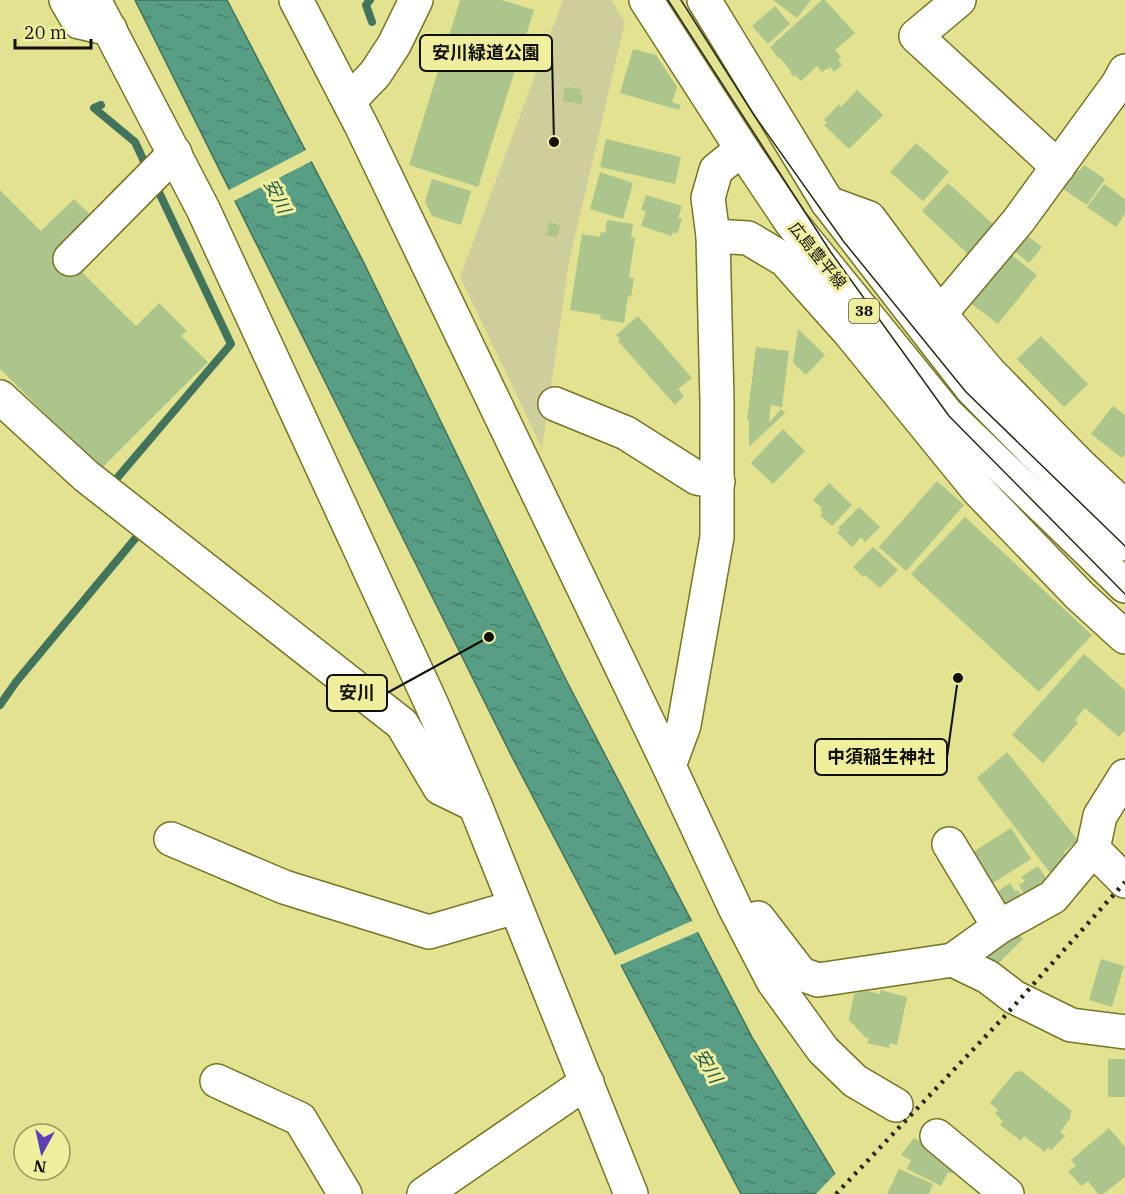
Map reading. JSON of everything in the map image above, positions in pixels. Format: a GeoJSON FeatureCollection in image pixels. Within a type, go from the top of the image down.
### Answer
{"type":"FeatureCollection","features":[{"type":"Feature","properties":{"kind":"street"},"geometry":{"type":"LineString","coordinates":[[66,0],[79,22],[110,29]]}},
{"type":"Feature","properties":{"kind":"street"},"geometry":{"type":"LineString","coordinates":[[94,0],[218,241],[432,705],[475,805],[631,1194]]}},
{"type":"Feature","properties":{"kind":"street"},"geometry":{"type":"LineString","coordinates":[[296,0],[349,101],[669,766],[732,902],[773,981],[823,1050],[855,1081],[896,1105]]}},
{"type":"Feature","properties":{"kind":"street"},"geometry":{"type":"LineString","coordinates":[[312,0],[342,74],[349,101]]}},
{"type":"Feature","properties":{"kind":"street"},"geometry":{"type":"LineString","coordinates":[[349,101],[382,64],[416,0]]}},
{"type":"Feature","properties":{"kind":"street","name":"広島豊平線"},"geometry":{"type":"LineString","coordinates":[[646,0],[791,222],[946,413],[1125,586]]}},
{"type":"Feature","properties":{"kind":"street","name":"38"},"geometry":{"type":"LineString","coordinates":[[704,0],[828,202],[972,389],[1125,544]]}},
{"type":"Feature","properties":{"kind":"street"},"geometry":{"type":"LineString","coordinates":[[959,0],[916,36],[1058,167]]}},
{"type":"Feature","properties":{"kind":"street"},"geometry":{"type":"LineString","coordinates":[[940,314],[1019,220],[1118,84],[1125,70]]}},
{"type":"Feature","properties":{"kind":"street"},"geometry":{"type":"LineString","coordinates":[[669,766],[684,725],[715,549],[718,482],[713,236],[708,198],[716,171],[742,149]]}},
{"type":"Feature","properties":{"kind":"street"},"geometry":{"type":"LineString","coordinates":[[70,259],[174,153]]}},
{"type":"Feature","properties":{"kind":"street"},"geometry":{"type":"LineString","coordinates":[[828,202],[869,218],[940,314],[988,372],[1125,507]]}},
{"type":"Feature","properties":{"kind":"street"},"geometry":{"type":"LineString","coordinates":[[713,236],[748,238],[785,260],[850,333],[978,489],[1080,596],[1125,637]]}},
{"type":"Feature","properties":{"kind":"street"},"geometry":{"type":"LineString","coordinates":[[0,397],[86,476],[402,724],[440,788],[475,805]]}},
{"type":"Feature","properties":{"kind":"street"},"geometry":{"type":"LineString","coordinates":[[555,404],[626,433],[697,478],[718,482]]}},
{"type":"Feature","properties":{"kind":"street"},"geometry":{"type":"LineString","coordinates":[[732,902],[755,914],[801,974],[818,980],[953,960],[999,927],[1053,897],[1093,849],[1100,816],[1125,776]]}},
{"type":"Feature","properties":{"kind":"street"},"geometry":{"type":"LineString","coordinates":[[171,839],[284,887],[429,932],[515,907]]}},
{"type":"Feature","properties":{"kind":"street"},"geometry":{"type":"LineString","coordinates":[[949,844],[999,927]]}},
{"type":"Feature","properties":{"kind":"street"},"geometry":{"type":"LineString","coordinates":[[1093,849],[1125,881]]}},
{"type":"Feature","properties":{"kind":"street"},"geometry":{"type":"LineString","coordinates":[[953,960],[988,977],[1014,997],[1071,1025],[1125,1032]]}},
{"type":"Feature","properties":{"kind":"street"},"geometry":{"type":"LineString","coordinates":[[217,1081],[300,1119],[345,1194]]}},
{"type":"Feature","properties":{"kind":"street"},"geometry":{"type":"LineString","coordinates":[[424,1194],[587,1082]]}},
{"type":"Feature","properties":{"kind":"street"},"geometry":{"type":"LineString","coordinates":[[937,1136],[1007,1194]]}},
{"type":"Feature","properties":{"kind":"shaded area"},"geometry":{"type":"Polygon","coordinates":[[[563,0],[611,0],[625,22],[569,262],[542,448],[460,277],[563,0]]]}},
{"type":"Feature","properties":{"kind":"water"},"geometry":{"type":"Polygon","coordinates":[[[135,0],[227,0],[363,261],[564,676],[753,1039],[847,1194],[741,1194],[510,753],[135,0]]]}},
{"type":"Feature","properties":{"kind":"pier"},"geometry":{"type":"Polygon","coordinates":[[[308,149],[314,160],[232,202],[227,191],[308,149]]]}},
{"type":"Feature","properties":{"kind":"pier"},"geometry":{"type":"Polygon","coordinates":[[[694,920],[700,931],[618,966],[613,956],[694,920]]]}},
{"type":"Feature","properties":{"kind":"pier"},"geometry":{"type":"Polygon","coordinates":[[[837,1172],[850,1194],[816,1194],[837,1172]]]}},
{"type":"Feature","properties":{"kind":"building"},"geometry":{"type":"Polygon","coordinates":[[[460,0],[501,0],[534,10],[478,187],[409,165],[460,0]]]}},
{"type":"Feature","properties":{"kind":"building"},"geometry":{"type":"Polygon","coordinates":[[[773,0],[811,0],[797,18],[773,0]]]}},
{"type":"Feature","properties":{"kind":"building"},"geometry":{"type":"Polygon","coordinates":[[[822,0],[825,0],[855,33],[835,50],[841,57],[838,60],[842,65],[834,72],[830,67],[822,72],[817,66],[801,81],[795,75],[794,77],[770,47],[822,0]]]}},
{"type":"Feature","properties":{"kind":"building"},"geometry":{"type":"Polygon","coordinates":[[[775,6],[790,24],[768,44],[752,26],[775,6]]]}},
{"type":"Feature","properties":{"kind":"building"},"geometry":{"type":"Polygon","coordinates":[[[633,49],[656,55],[677,87],[672,102],[681,105],[679,110],[620,93],[633,49]]]}},
{"type":"Feature","properties":{"kind":"building"},"geometry":{"type":"Polygon","coordinates":[[[565,87],[581,89],[582,104],[563,101],[565,87]]]}},
{"type":"Feature","properties":{"kind":"building"},"geometry":{"type":"Polygon","coordinates":[[[857,90],[883,115],[849,149],[824,125],[827,123],[824,120],[839,104],[841,107],[857,90]]]}},
{"type":"Feature","properties":{"kind":"building"},"geometry":{"type":"Polygon","coordinates":[[[606,139],[681,157],[675,184],[600,167],[606,139]]]}},
{"type":"Feature","properties":{"kind":"building"},"geometry":{"type":"Polygon","coordinates":[[[916,143],[949,172],[923,201],[890,172],[916,143]]]}},
{"type":"Feature","properties":{"kind":"building"},"geometry":{"type":"Polygon","coordinates":[[[1071,165],[1080,171],[1084,165],[1105,179],[1087,205],[1057,185],[1071,165]]]}},
{"type":"Feature","properties":{"kind":"building"},"geometry":{"type":"Polygon","coordinates":[[[600,172],[633,183],[623,219],[590,209],[600,172]]]}},
{"type":"Feature","properties":{"kind":"building"},"geometry":{"type":"Polygon","coordinates":[[[432,179],[471,191],[461,225],[432,216],[425,202],[432,179]]]}},
{"type":"Feature","properties":{"kind":"building"},"geometry":{"type":"Polygon","coordinates":[[[948,183],[996,227],[970,256],[922,211],[948,183]]]}},
{"type":"Feature","properties":{"kind":"building"},"geometry":{"type":"Polygon","coordinates":[[[1104,184],[1125,199],[1125,214],[1116,227],[1087,207],[1104,184]]]}},
{"type":"Feature","properties":{"kind":"building"},"geometry":{"type":"Polygon","coordinates":[[[0,190],[41,231],[74,199],[114,238],[81,271],[136,326],[159,303],[187,331],[181,336],[208,362],[101,469],[0,369],[0,190]]]}},
{"type":"Feature","properties":{"kind":"building"},"geometry":{"type":"Polygon","coordinates":[[[646,195],[682,206],[678,218],[682,219],[677,234],[673,232],[672,236],[641,226],[646,211],[641,210],[646,195]]]}},
{"type":"Feature","properties":{"kind":"building"},"geometry":{"type":"Polygon","coordinates":[[[607,220],[633,224],[631,237],[635,238],[629,277],[634,278],[631,297],[628,296],[624,323],[600,319],[601,315],[570,310],[582,234],[600,237],[601,232],[605,233],[607,220]]]}},
{"type":"Feature","properties":{"kind":"building"},"geometry":{"type":"Polygon","coordinates":[[[549,222],[560,225],[557,237],[546,235],[549,222]]]}},
{"type":"Feature","properties":{"kind":"building"},"geometry":{"type":"Polygon","coordinates":[[[1025,234],[1042,247],[1029,263],[1013,250],[1025,234]]]}},
{"type":"Feature","properties":{"kind":"building"},"geometry":{"type":"Polygon","coordinates":[[[1008,252],[1037,275],[998,324],[969,302],[1008,252]]]}},
{"type":"Feature","properties":{"kind":"building"},"geometry":{"type":"Polygon","coordinates":[[[638,316],[692,378],[678,389],[684,396],[675,405],[618,341],[620,339],[616,335],[638,316]]]}},
{"type":"Feature","properties":{"kind":"building"},"geometry":{"type":"Polygon","coordinates":[[[798,329],[825,355],[806,375],[793,363],[798,329]]]}},
{"type":"Feature","properties":{"kind":"building"},"geometry":{"type":"Polygon","coordinates":[[[1041,336],[1088,384],[1064,407],[1017,359],[1041,336]]]}},
{"type":"Feature","properties":{"kind":"building"},"geometry":{"type":"Polygon","coordinates":[[[756,347],[789,351],[782,407],[771,405],[769,423],[781,409],[785,413],[749,447],[749,420],[747,420],[756,347]]]}},
{"type":"Feature","properties":{"kind":"building"},"geometry":{"type":"Polygon","coordinates":[[[1113,406],[1125,415],[1125,454],[1122,458],[1091,434],[1113,406]]]}},
{"type":"Feature","properties":{"kind":"building"},"geometry":{"type":"Polygon","coordinates":[[[783,429],[805,451],[773,484],[751,463],[783,429]]]}},
{"type":"Feature","properties":{"kind":"building"},"geometry":{"type":"Polygon","coordinates":[[[937,481],[964,505],[906,571],[879,547],[937,481]]]}},
{"type":"Feature","properties":{"kind":"building"},"geometry":{"type":"Polygon","coordinates":[[[829,483],[852,505],[832,526],[820,515],[823,513],[820,510],[822,508],[813,500],[829,483]]]}},
{"type":"Feature","properties":{"kind":"building"},"geometry":{"type":"Polygon","coordinates":[[[859,507],[880,527],[865,542],[861,537],[852,547],[837,532],[840,530],[838,528],[859,507]]]}},
{"type":"Feature","properties":{"kind":"building"},"geometry":{"type":"Polygon","coordinates":[[[965,517],[1092,635],[1039,692],[911,574],[965,517]]]}},
{"type":"Feature","properties":{"kind":"building"},"geometry":{"type":"Polygon","coordinates":[[[873,547],[898,570],[880,588],[853,567],[873,547]]]}},
{"type":"Feature","properties":{"kind":"building"},"geometry":{"type":"Polygon","coordinates":[[[1084,654],[1125,690],[1125,730],[1119,737],[1085,708],[1075,720],[1078,723],[1043,763],[1012,735],[1084,654]]]}},
{"type":"Feature","properties":{"kind":"building"},"geometry":{"type":"Polygon","coordinates":[[[1007,752],[1078,840],[1064,852],[1070,861],[1051,874],[977,778],[1007,752]]]}},
{"type":"Feature","properties":{"kind":"building"},"geometry":{"type":"Polygon","coordinates":[[[1011,828],[1031,859],[993,883],[973,852],[1011,828]]]}},
{"type":"Feature","properties":{"kind":"building"},"geometry":{"type":"Polygon","coordinates":[[[1038,866],[1052,887],[1027,899],[1019,885],[1025,881],[1021,877],[1038,866]]]}},
{"type":"Feature","properties":{"kind":"building"},"geometry":{"type":"Polygon","coordinates":[[[1010,883],[1015,891],[1018,890],[1027,904],[1010,914],[994,894],[1010,883]]]}},
{"type":"Feature","properties":{"kind":"building"},"geometry":{"type":"Polygon","coordinates":[[[1016,932],[1023,939],[991,971],[979,959],[1016,932]]]}},
{"type":"Feature","properties":{"kind":"building"},"geometry":{"type":"Polygon","coordinates":[[[1101,959],[1124,966],[1112,1007],[1089,1000],[1101,959]]]}},
{"type":"Feature","properties":{"kind":"building"},"geometry":{"type":"Polygon","coordinates":[[[880,990],[907,997],[897,1045],[890,1043],[889,1048],[867,1043],[869,1038],[865,1037],[849,1020],[854,994],[867,991],[880,994],[880,990]]]}},
{"type":"Feature","properties":{"kind":"building"},"geometry":{"type":"Polygon","coordinates":[[[1108,1059],[1125,1059],[1125,1097],[1108,1097],[1108,1059]]]}},
{"type":"Feature","properties":{"kind":"building"},"geometry":{"type":"Polygon","coordinates":[[[1021,1071],[1071,1110],[1070,1119],[1060,1132],[1065,1136],[1051,1150],[1048,1147],[1045,1152],[1024,1136],[1021,1141],[1000,1125],[1003,1121],[995,1114],[998,1110],[990,1103],[1015,1072],[1021,1071]]]}},
{"type":"Feature","properties":{"kind":"building"},"geometry":{"type":"Polygon","coordinates":[[[1109,1128],[1125,1147],[1125,1177],[1103,1194],[1098,1194],[1088,1181],[1081,1186],[1068,1171],[1076,1166],[1071,1160],[1109,1128]]]}},
{"type":"Feature","properties":{"kind":"building"},"geometry":{"type":"Polygon","coordinates":[[[914,1138],[950,1159],[954,1165],[951,1174],[948,1172],[941,1186],[907,1169],[911,1160],[901,1155],[914,1138]]]}},
{"type":"Feature","properties":{"kind":"building"},"geometry":{"type":"Polygon","coordinates":[[[899,1169],[933,1184],[929,1194],[887,1194],[899,1169]]]}},
{"type":"Feature","properties":{"kind":"waterway"},"geometry":{"type":"LineString","coordinates":[[370,0],[366,5],[372,22]]}},
{"type":"Feature","properties":{"kind":"waterway"},"geometry":{"type":"LineString","coordinates":[[101,105],[94,108],[135,142],[148,170]]}},
{"type":"Feature","properties":{"kind":"waterway"},"geometry":{"type":"LineString","coordinates":[[112,484],[231,344],[155,184]]}},
{"type":"Feature","properties":{"kind":"waterway"},"geometry":{"type":"LineString","coordinates":[[0,705],[16,682],[139,534],[135,529]]}},
{"type":"Feature","properties":{"kind":"tram line"},"geometry":{"type":"LineString","coordinates":[[668,0],[830,251],[949,416],[1125,594]]}},
{"type":"Feature","properties":{"kind":"tram line"},"geometry":{"type":"LineString","coordinates":[[681,0],[754,115],[844,242],[966,392],[1125,546]]}},
{"type":"Feature","properties":{"kind":"railway"},"geometry":{"type":"LineString","coordinates":[[836,1194],[1004,1017],[1125,882]]}},
{"type":"Feature","properties":{"kind":"place","name":"安川緑道公園"},"geometry":{"type":"Point","coordinates":[554,142]}},
{"type":"Feature","properties":{"kind":"place","name":"安川"},"geometry":{"type":"Point","coordinates":[489,637]}},
{"type":"Feature","properties":{"kind":"place","name":"中須稲生神社"},"geometry":{"type":"Point","coordinates":[958,678]}}]}
